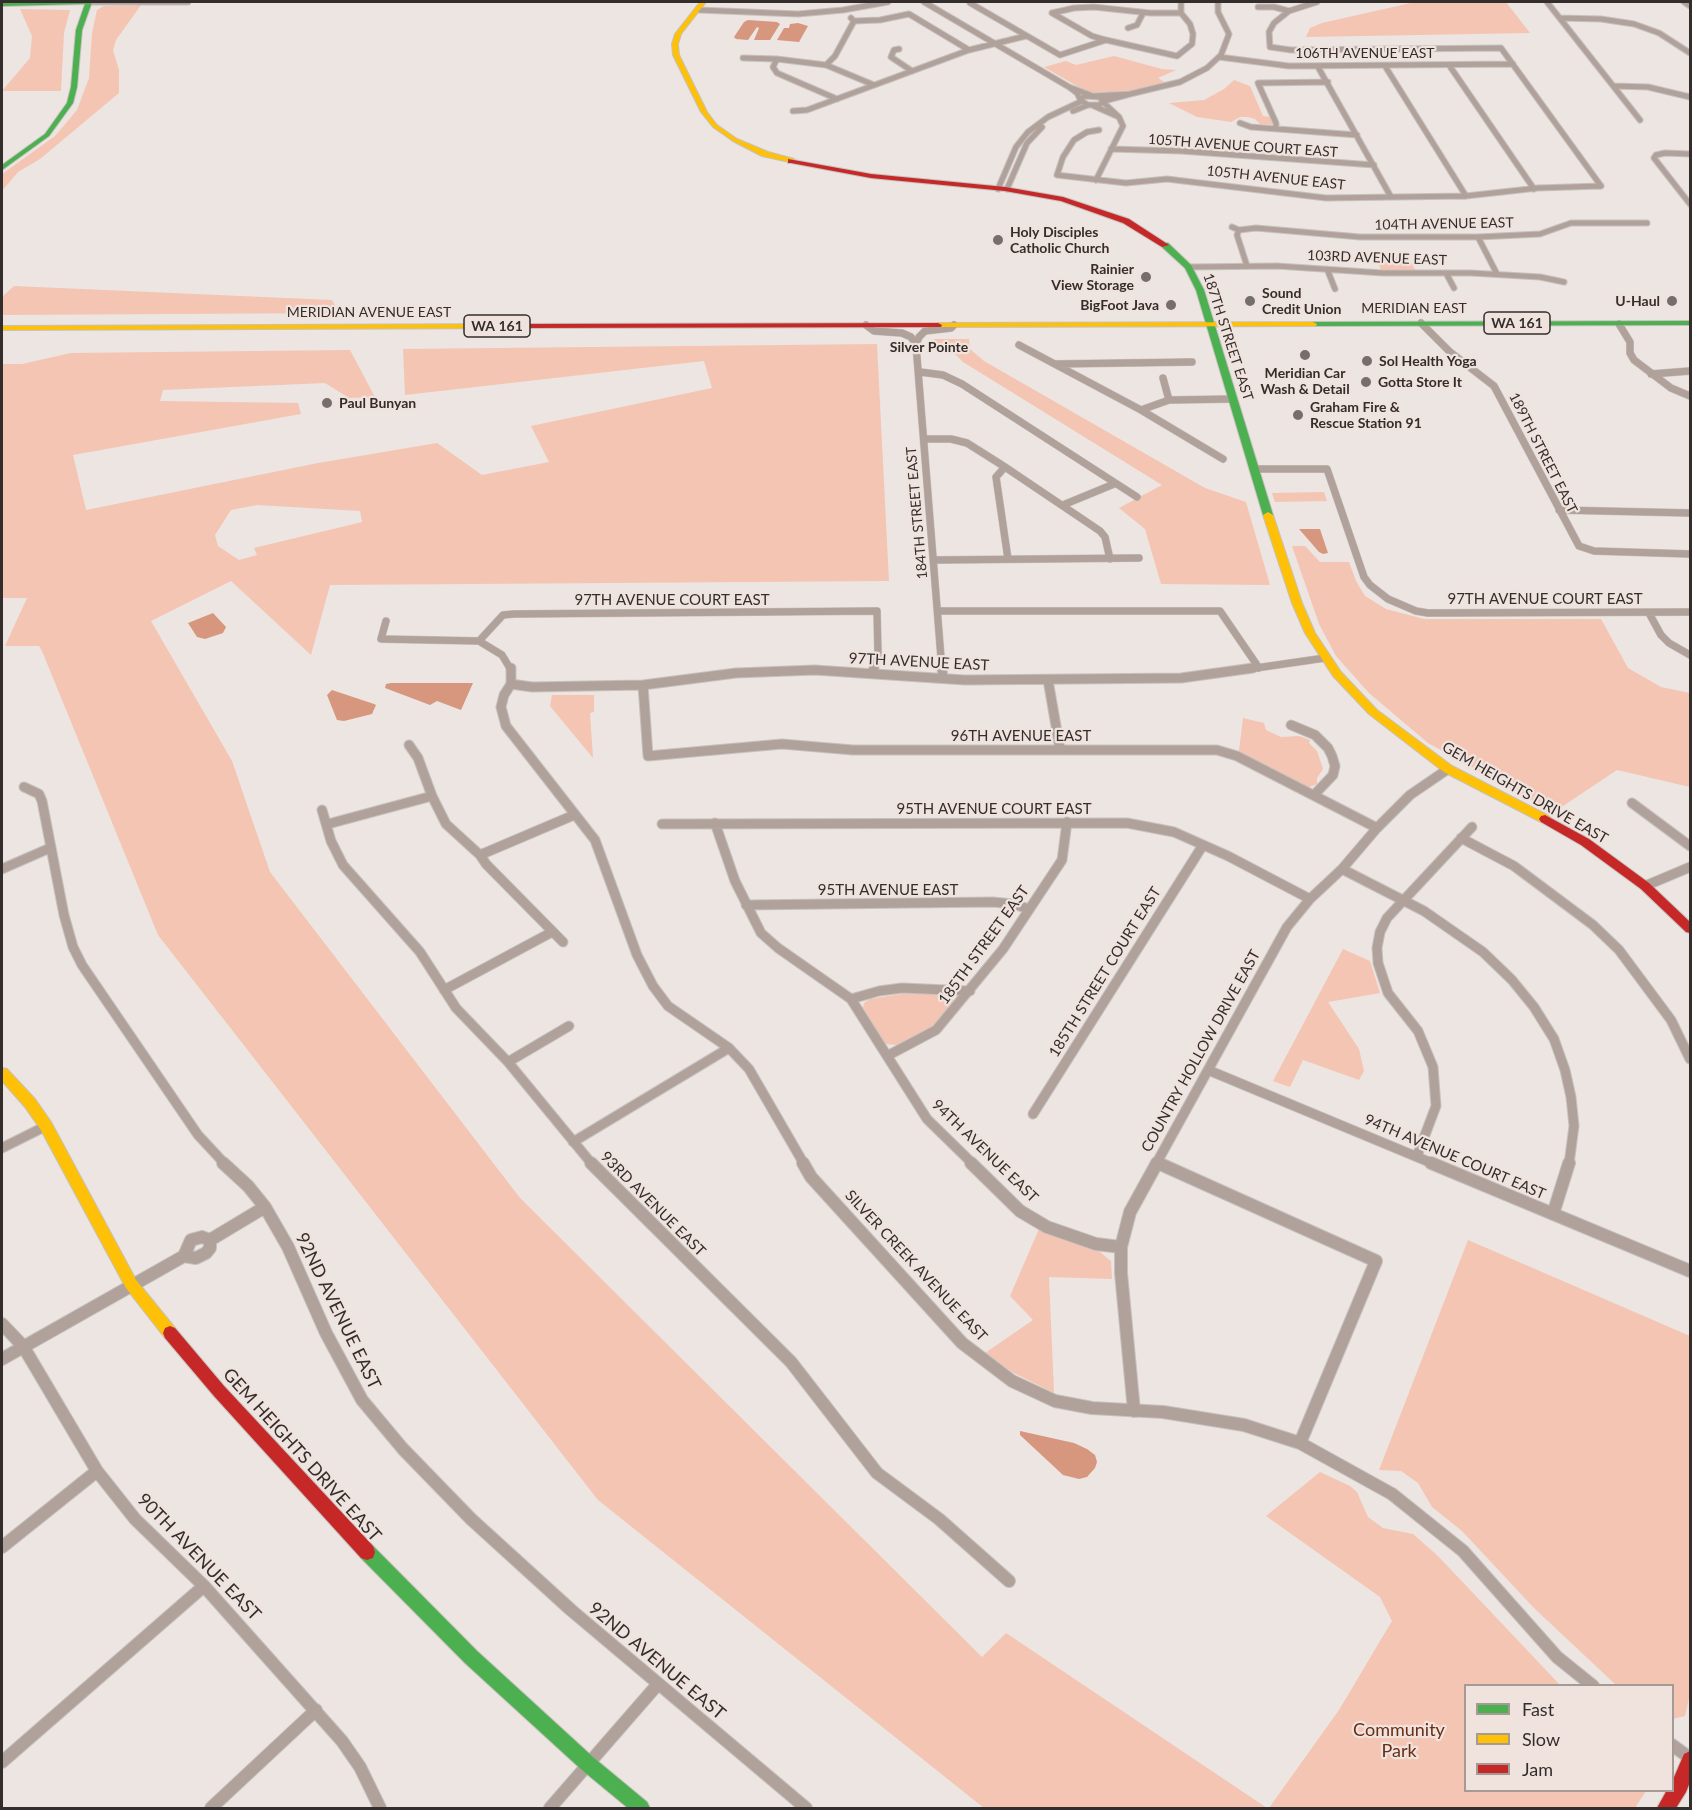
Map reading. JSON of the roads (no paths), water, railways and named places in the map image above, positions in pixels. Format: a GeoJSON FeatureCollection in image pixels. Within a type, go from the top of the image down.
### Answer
{"type":"FeatureCollection","features":[{"type":"Feature","properties":{"kind":"street"},"geometry":{"type":"LineString","coordinates":[[2,168],[47,135],[70,103],[74,87],[79,30],[89,2]]}},
{"type":"Feature","properties":{"kind":"street"},"geometry":{"type":"LineString","coordinates":[[2,4],[188,2]]}},
{"type":"Feature","properties":{"kind":"street"},"geometry":{"type":"LineString","coordinates":[[701,6],[781,14],[843,10],[888,2]]}},
{"type":"Feature","properties":{"kind":"street"},"geometry":{"type":"LineString","coordinates":[[924,2],[1069,87],[1077,93],[1080,100],[1090,106],[1119,117]]}},
{"type":"Feature","properties":{"kind":"street"},"geometry":{"type":"LineString","coordinates":[[974,2],[1060,55],[1106,40]]}},
{"type":"Feature","properties":{"kind":"street"},"geometry":{"type":"LineString","coordinates":[[1181,2],[1181,13],[1190,24],[1193,34],[1192,44],[1176,57],[1092,36],[1052,13],[1074,8],[1094,7],[1143,13],[1181,13]]}},
{"type":"Feature","properties":{"kind":"street"},"geometry":{"type":"LineString","coordinates":[[1003,189],[1035,134],[1056,118],[1130,94],[1180,82],[1207,68],[1219,57],[1229,34],[1218,12],[1218,2]]}},
{"type":"Feature","properties":{"kind":"street"},"geometry":{"type":"LineString","coordinates":[[1312,2],[1289,11],[1274,22],[1269,32],[1270,47],[1291,50],[1502,48],[1513,64]]}},
{"type":"Feature","properties":{"kind":"street"},"geometry":{"type":"LineString","coordinates":[[1547,2],[1640,120]]}},
{"type":"Feature","properties":{"kind":"street"},"geometry":{"type":"LineString","coordinates":[[1684,2],[1690,6]]}},
{"type":"Feature","properties":{"kind":"street","name":"187TH STREET EAST"},"geometry":{"type":"LineString","coordinates":[[701,6],[678,33],[675,44],[676,55],[704,112],[715,126],[735,140],[765,154],[808,166],[871,176],[1003,189],[1062,199],[1109,213],[1144,231],[1162,243],[1188,267],[1200,290],[1253,469],[1305,622]]}},
{"type":"Feature","properties":{"kind":"street"},"geometry":{"type":"LineString","coordinates":[[1258,7],[1274,7],[1289,11]]}},
{"type":"Feature","properties":{"kind":"street"},"geometry":{"type":"LineString","coordinates":[[843,10],[854,21],[880,20],[909,14],[969,50]]}},
{"type":"Feature","properties":{"kind":"street"},"geometry":{"type":"LineString","coordinates":[[1128,28],[1137,25],[1143,13]]}},
{"type":"Feature","properties":{"kind":"street"},"geometry":{"type":"LineString","coordinates":[[1560,18],[1601,19],[1638,25],[1659,33],[1690,53]]}},
{"type":"Feature","properties":{"kind":"street"},"geometry":{"type":"LineString","coordinates":[[825,65],[832,62],[854,21]]}},
{"type":"Feature","properties":{"kind":"street"},"geometry":{"type":"LineString","coordinates":[[792,111],[807,110],[969,50],[1026,36]]}},
{"type":"Feature","properties":{"kind":"street"},"geometry":{"type":"LineString","coordinates":[[899,49],[894,50],[891,57],[912,71]]}},
{"type":"Feature","properties":{"kind":"street","name":"106TH AVENUE EAST"},"geometry":{"type":"LineString","coordinates":[[1219,57],[1258,64],[1318,67],[1513,64]]}},
{"type":"Feature","properties":{"kind":"street"},"geometry":{"type":"LineString","coordinates":[[743,58],[777,59],[825,65],[874,85]]}},
{"type":"Feature","properties":{"kind":"street"},"geometry":{"type":"LineString","coordinates":[[777,59],[773,67],[777,73],[837,99]]}},
{"type":"Feature","properties":{"kind":"street","name":"105TH AVENUE EAST"},"geometry":{"type":"LineString","coordinates":[[1099,130],[1086,132],[1074,140],[1063,157],[1056,175],[1126,183],[1167,179],[1269,188],[1326,198],[1466,196],[1534,189],[1601,186],[1513,64]]}},
{"type":"Feature","properties":{"kind":"street"},"geometry":{"type":"LineString","coordinates":[[1449,65],[1534,189]]}},
{"type":"Feature","properties":{"kind":"street"},"geometry":{"type":"LineString","coordinates":[[1385,66],[1466,196]]}},
{"type":"Feature","properties":{"kind":"street"},"geometry":{"type":"LineString","coordinates":[[1318,67],[1391,197]]}},
{"type":"Feature","properties":{"kind":"street"},"geometry":{"type":"LineString","coordinates":[[1276,129],[1276,123],[1258,83],[1328,82]]}},
{"type":"Feature","properties":{"kind":"street"},"geometry":{"type":"LineString","coordinates":[[1614,86],[1648,87],[1690,97]]}},
{"type":"Feature","properties":{"kind":"street"},"geometry":{"type":"LineString","coordinates":[[1069,87],[1104,102],[1119,117],[1123,126],[1096,180]]}},
{"type":"Feature","properties":{"kind":"street"},"geometry":{"type":"LineString","coordinates":[[1003,189],[1016,147],[1028,132],[1048,117],[1080,100],[1094,96],[1130,94]]}},
{"type":"Feature","properties":{"kind":"street"},"geometry":{"type":"LineString","coordinates":[[1240,123],[1251,127],[1357,135]]}},
{"type":"Feature","properties":{"kind":"street","name":"105TH AVENUE COURT EAST"},"geometry":{"type":"LineString","coordinates":[[1112,149],[1181,151],[1374,165]]}},
{"type":"Feature","properties":{"kind":"street"},"geometry":{"type":"LineString","coordinates":[[1690,154],[1665,153],[1654,157],[1690,204]]}},
{"type":"Feature","properties":{"kind":"street","name":"104TH AVENUE EAST"},"geometry":{"type":"LineString","coordinates":[[1239,230],[1257,228],[1360,237],[1478,237],[1540,234],[1571,223],[1647,223]]}},
{"type":"Feature","properties":{"kind":"street"},"geometry":{"type":"LineString","coordinates":[[1232,227],[1239,230],[1237,235],[1247,266]]}},
{"type":"Feature","properties":{"kind":"street"},"geometry":{"type":"LineString","coordinates":[[1478,237],[1497,274]]}},
{"type":"Feature","properties":{"kind":"street","name":"103RD AVENUE EAST"},"geometry":{"type":"LineString","coordinates":[[1188,267],[1247,266],[1383,273],[1497,274],[1554,278],[1564,282]]}},
{"type":"Feature","properties":{"kind":"street"},"geometry":{"type":"LineString","coordinates":[[1327,269],[1335,289]]}},
{"type":"Feature","properties":{"kind":"street"},"geometry":{"type":"LineString","coordinates":[[1446,273],[1454,288]]}},
{"type":"Feature","properties":{"kind":"street","name":"189TH STREET EAST"},"geometry":{"type":"LineString","coordinates":[[1420,322],[1450,352],[1494,386],[1575,542],[1585,550],[1690,554]]}},
{"type":"Feature","properties":{"kind":"street","name":"MERIDIAN EAST"},"geometry":{"type":"LineString","coordinates":[[1210,324],[1690,323]]}},
{"type":"Feature","properties":{"kind":"street","name":"WA 161"},"geometry":{"type":"LineString","coordinates":[[954,325],[1210,324]]}},
{"type":"Feature","properties":{"kind":"street"},"geometry":{"type":"LineString","coordinates":[[1619,324],[1630,342],[1630,353],[1634,360],[1671,388],[1690,396]]}},
{"type":"Feature","properties":{"kind":"street"},"geometry":{"type":"LineString","coordinates":[[916,345],[919,337],[926,331],[951,328],[954,325]]}},
{"type":"Feature","properties":{"kind":"street","name":"MERIDIAN AVENUE EAST"},"geometry":{"type":"LineString","coordinates":[[2,328],[954,325]]}},
{"type":"Feature","properties":{"kind":"street"},"geometry":{"type":"LineString","coordinates":[[866,326],[874,331],[902,333],[911,337],[916,345]]}},
{"type":"Feature","properties":{"kind":"street","name":"184TH STREET EAST"},"geometry":{"type":"LineString","coordinates":[[916,345],[920,372],[943,678]]}},
{"type":"Feature","properties":{"kind":"street"},"geometry":{"type":"LineString","coordinates":[[1019,345],[1141,410],[1223,459]]}},
{"type":"Feature","properties":{"kind":"street"},"geometry":{"type":"LineString","coordinates":[[1053,364],[1192,362]]}},
{"type":"Feature","properties":{"kind":"street"},"geometry":{"type":"LineString","coordinates":[[1651,374],[1690,371]]}},
{"type":"Feature","properties":{"kind":"street"},"geometry":{"type":"LineString","coordinates":[[920,372],[943,375],[962,384],[1137,497]]}},
{"type":"Feature","properties":{"kind":"street"},"geometry":{"type":"LineString","coordinates":[[1163,378],[1169,399]]}},
{"type":"Feature","properties":{"kind":"street"},"geometry":{"type":"LineString","coordinates":[[1141,410],[1169,399],[1232,399]]}},
{"type":"Feature","properties":{"kind":"street"},"geometry":{"type":"LineString","coordinates":[[924,439],[951,439],[967,443],[1005,467],[1063,505],[1105,537],[1110,559]]}},
{"type":"Feature","properties":{"kind":"street"},"geometry":{"type":"LineString","coordinates":[[1005,467],[996,477],[1008,559]]}},
{"type":"Feature","properties":{"kind":"street","name":"97TH AVENUE COURT EAST"},"geometry":{"type":"LineString","coordinates":[[1253,469],[1326,469],[1364,577],[1379,593],[1400,605],[1428,613],[1690,612]]}},
{"type":"Feature","properties":{"kind":"street"},"geometry":{"type":"LineString","coordinates":[[1063,505],[1114,484]]}},
{"type":"Feature","properties":{"kind":"street"},"geometry":{"type":"LineString","coordinates":[[1560,510],[1690,513]]}},
{"type":"Feature","properties":{"kind":"street"},"geometry":{"type":"LineString","coordinates":[[935,560],[1139,558]]}},
{"type":"Feature","properties":{"kind":"street","name":"97TH AVENUE COURT EAST"},"geometry":{"type":"LineString","coordinates":[[479,641],[502,615],[514,614],[877,611],[878,655],[872,673]]}},
{"type":"Feature","properties":{"kind":"street"},"geometry":{"type":"LineString","coordinates":[[939,611],[1220,611],[1259,668]]}},
{"type":"Feature","properties":{"kind":"street"},"geometry":{"type":"LineString","coordinates":[[1649,612],[1661,635],[1669,643],[1690,655]]}},
{"type":"Feature","properties":{"kind":"street"},"geometry":{"type":"LineString","coordinates":[[386,621],[381,639],[479,641],[502,656],[511,668],[511,684]]}},
{"type":"Feature","properties":{"kind":"street","name":"GEM HEIGHTS DRIVE EAST"},"geometry":{"type":"LineString","coordinates":[[1305,622],[1325,658],[1354,694],[1373,712],[1448,770],[1531,811],[1576,837],[1645,886],[1690,929]]}},
{"type":"Feature","properties":{"kind":"street","name":"97TH AVENUE EAST"},"geometry":{"type":"LineString","coordinates":[[511,684],[532,687],[643,685],[774,671],[1048,680],[1181,678],[1325,658]]}},
{"type":"Feature","properties":{"kind":"street"},"geometry":{"type":"LineString","coordinates":[[1048,680],[1060,749]]}},
{"type":"Feature","properties":{"kind":"street","name":"SILVER CREEK AVENUE EAST"},"geometry":{"type":"LineString","coordinates":[[511,684],[504,695],[501,707],[506,726],[595,840],[637,955],[653,986],[668,1006],[729,1048],[749,1069],[811,1177],[962,1343],[1012,1381],[1055,1401],[1092,1408],[1163,1412],[1244,1425],[1300,1443],[1392,1494],[1463,1551],[1557,1657],[1591,1684]]}},
{"type":"Feature","properties":{"kind":"street","name":"96TH AVENUE EAST"},"geometry":{"type":"LineString","coordinates":[[643,685],[648,756],[782,744],[853,750],[1217,750],[1237,756],[1377,828]]}},
{"type":"Feature","properties":{"kind":"street"},"geometry":{"type":"LineString","coordinates":[[1291,725],[1315,735],[1328,748],[1332,756],[1335,766],[1333,775],[1314,795]]}},
{"type":"Feature","properties":{"kind":"street"},"geometry":{"type":"LineString","coordinates":[[409,745],[418,758],[432,796],[446,824],[480,855],[486,864],[563,942]]}},
{"type":"Feature","properties":{"kind":"street","name":"COUNTRY HOLLOW DRIVE EAST"},"geometry":{"type":"LineString","coordinates":[[1134,1411],[1120,1273],[1121,1247],[1130,1212],[1287,927],[1310,899],[1410,795],[1448,770]]}},
{"type":"Feature","properties":{"kind":"street","name":"92ND AVENUE EAST"},"geometry":{"type":"LineString","coordinates":[[24,787],[39,794],[68,930],[82,964],[198,1135],[214,1154],[248,1186],[265,1207],[288,1247],[326,1334],[349,1377],[382,1425],[471,1519],[571,1610],[806,1809]]}},
{"type":"Feature","properties":{"kind":"street"},"geometry":{"type":"LineString","coordinates":[[328,824],[432,796]]}},
{"type":"Feature","properties":{"kind":"street"},"geometry":{"type":"LineString","coordinates":[[1632,803],[1690,846]]}},
{"type":"Feature","properties":{"kind":"street","name":"93RD AVENUE EAST"},"geometry":{"type":"LineString","coordinates":[[322,810],[328,824],[331,841],[343,865],[420,952],[456,1008],[508,1062],[590,1162],[791,1362],[878,1473],[939,1519],[1010,1581]]}},
{"type":"Feature","properties":{"kind":"street"},"geometry":{"type":"LineString","coordinates":[[480,855],[574,815]]}},
{"type":"Feature","properties":{"kind":"street","name":"95TH AVENUE COURT EAST"},"geometry":{"type":"LineString","coordinates":[[662,824],[1101,821],[1150,826],[1174,832],[1203,845],[1310,899]]}},
{"type":"Feature","properties":{"kind":"street","name":"185TH STREET EAST"},"geometry":{"type":"LineString","coordinates":[[887,1056],[936,1030],[970,991],[1062,860],[1067,822]]}},
{"type":"Feature","properties":{"kind":"street"},"geometry":{"type":"LineString","coordinates":[[715,823],[720,843],[746,905],[761,933],[778,948],[851,999],[887,1056]]}},
{"type":"Feature","properties":{"kind":"street"},"geometry":{"type":"LineString","coordinates":[[1417,1156],[1436,1106],[1433,1067],[1418,1031],[1388,993],[1378,963],[1377,948],[1380,932],[1387,918],[1472,827]]}},
{"type":"Feature","properties":{"kind":"street"},"geometry":{"type":"LineString","coordinates":[[1461,838],[1514,866],[1593,925],[1619,950],[1671,1020],[1690,1059]]}},
{"type":"Feature","properties":{"kind":"street","name":"185TH STREET COURT EAST"},"geometry":{"type":"LineString","coordinates":[[1033,1114],[1203,845]]}},
{"type":"Feature","properties":{"kind":"street"},"geometry":{"type":"LineString","coordinates":[[2,869],[50,848]]}},
{"type":"Feature","properties":{"kind":"street"},"geometry":{"type":"LineString","coordinates":[[1645,886],[1690,867]]}},
{"type":"Feature","properties":{"kind":"street"},"geometry":{"type":"LineString","coordinates":[[1342,868],[1404,900],[1454,930],[1483,951],[1512,980],[1534,1007],[1554,1039],[1565,1070],[1574,1126],[1571,1158],[1553,1214]]}},
{"type":"Feature","properties":{"kind":"street","name":"95TH AVENUE EAST"},"geometry":{"type":"LineString","coordinates":[[746,905],[993,902],[1013,904],[1029,909]]}},
{"type":"Feature","properties":{"kind":"street"},"geometry":{"type":"LineString","coordinates":[[444,990],[552,932]]}},
{"type":"Feature","properties":{"kind":"street"},"geometry":{"type":"LineString","coordinates":[[851,999],[879,991],[902,988],[970,991]]}},
{"type":"Feature","properties":{"kind":"street"},"geometry":{"type":"LineString","coordinates":[[508,1062],[569,1026]]}},
{"type":"Feature","properties":{"kind":"street"},"geometry":{"type":"LineString","coordinates":[[573,1142],[729,1048]]}},
{"type":"Feature","properties":{"kind":"street","name":"94TH AVENUE EAST"},"geometry":{"type":"LineString","coordinates":[[887,1056],[927,1119],[1020,1211],[1047,1227],[1075,1238],[1096,1244],[1121,1247]]}},
{"type":"Feature","properties":{"kind":"street","name":"94TH AVENUE COURT EAST"},"geometry":{"type":"LineString","coordinates":[[1208,1070],[1690,1271]]}},
{"type":"Feature","properties":{"kind":"street","name":"GEM HEIGHTS DRIVE EAST"},"geometry":{"type":"LineString","coordinates":[[2,1073],[30,1103],[46,1126],[131,1284],[146,1306],[219,1391],[397,1585],[471,1657],[641,1809]]}},
{"type":"Feature","properties":{"kind":"street"},"geometry":{"type":"LineString","coordinates":[[2,1148],[46,1126]]}},
{"type":"Feature","properties":{"kind":"street"},"geometry":{"type":"LineString","coordinates":[[1156,1162],[1377,1261],[1300,1443]]}},
{"type":"Feature","properties":{"kind":"street"},"geometry":{"type":"LineString","coordinates":[[210,1240],[265,1207]]}},
{"type":"Feature","properties":{"kind":"street"},"geometry":{"type":"LineString","coordinates":[[184,1256],[191,1240],[202,1237],[210,1240]]}},
{"type":"Feature","properties":{"kind":"street"},"geometry":{"type":"LineString","coordinates":[[2,1359],[184,1256],[196,1258],[206,1253],[210,1248],[210,1240]]}},
{"type":"Feature","properties":{"kind":"street","name":"90TH AVENUE EAST"},"geometry":{"type":"LineString","coordinates":[[2,1324],[23,1347],[97,1471],[135,1519],[204,1586],[342,1741],[360,1767],[380,1809]]}},
{"type":"Feature","properties":{"kind":"street"},"geometry":{"type":"LineString","coordinates":[[2,1547],[97,1471]]}},
{"type":"Feature","properties":{"kind":"street"},"geometry":{"type":"LineString","coordinates":[[2,1762],[204,1586]]}},
{"type":"Feature","properties":{"kind":"street"},"geometry":{"type":"LineString","coordinates":[[550,1809],[658,1684]]}},
{"type":"Feature","properties":{"kind":"street"},"geometry":{"type":"LineString","coordinates":[[211,1809],[316,1710]]}},
{"type":"Feature","properties":{"kind":"street"},"geometry":{"type":"LineString","coordinates":[[1666,1809],[1680,1786],[1690,1759],[1674,1747]]}},
{"type":"Feature","properties":{"kind":"place","name":"Holy Disciples Catholic Church"},"geometry":{"type":"Point","coordinates":[998,240]}},
{"type":"Feature","properties":{"kind":"place","name":"Rainier View Storage"},"geometry":{"type":"Point","coordinates":[1146,277]}},
{"type":"Feature","properties":{"kind":"place","name":"Sound Credit Union"},"geometry":{"type":"Point","coordinates":[1250,301]}},
{"type":"Feature","properties":{"kind":"place","name":"U-Haul"},"geometry":{"type":"Point","coordinates":[1672,301]}},
{"type":"Feature","properties":{"kind":"place","name":"BigFoot Java"},"geometry":{"type":"Point","coordinates":[1171,305]}},
{"type":"Feature","properties":{"kind":"place","name":"Meridian Car Wash & Detail"},"geometry":{"type":"Point","coordinates":[1305,355]}},
{"type":"Feature","properties":{"kind":"place","name":"Sol Health Yoga"},"geometry":{"type":"Point","coordinates":[1367,361]}},
{"type":"Feature","properties":{"kind":"place","name":"Gotta Store It"},"geometry":{"type":"Point","coordinates":[1366,382]}},
{"type":"Feature","properties":{"kind":"place","name":"Paul Bunyan"},"geometry":{"type":"Point","coordinates":[327,403]}},
{"type":"Feature","properties":{"kind":"place","name":"Graham Fire & Rescue Station 91"},"geometry":{"type":"Point","coordinates":[1298,415]}},
{"type":"Feature","properties":{"kind":"district","name":"Silver Pointe"},"geometry":{"type":"Point","coordinates":[929,347]}},
{"type":"Feature","properties":{"kind":"park label","name":"Community Park"},"geometry":{"type":"Point","coordinates":[1399,1740]}}]}
